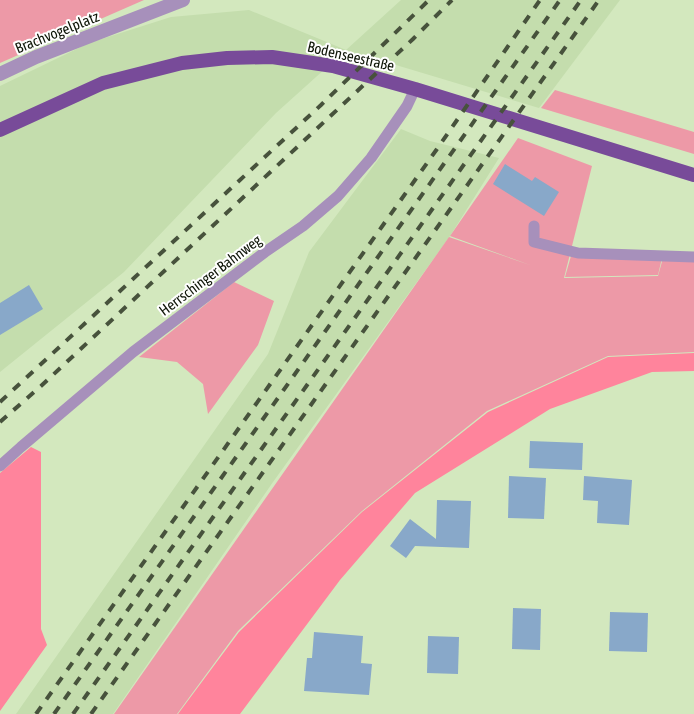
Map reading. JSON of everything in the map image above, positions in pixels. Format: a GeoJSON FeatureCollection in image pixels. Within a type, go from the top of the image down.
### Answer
{"type":"FeatureCollection","features":[{"type":"Feature","properties":{"kind":"main road","name":"Bodenseestraße"},"geometry":{"type":"LineString","coordinates":[[0,130],[103,83],[182,63],[227,58],[272,57],[333,66],[415,88],[694,175]]}},
{"type":"Feature","properties":{"kind":"street","name":"Brachvogelplatz"},"geometry":{"type":"LineString","coordinates":[[0,74],[36,57],[183,0]]}},
{"type":"Feature","properties":{"kind":"lane","name":"Herrschinger Bahnweg"},"geometry":{"type":"LineString","coordinates":[[0,466],[133,352],[265,252],[303,226],[338,196],[371,158],[407,106],[415,88]]}},
{"type":"Feature","properties":{"kind":"lane"},"geometry":{"type":"LineString","coordinates":[[534,226],[534,242],[578,253],[694,257]]}},
{"type":"Feature","properties":{"kind":"shaded area"},"geometry":{"type":"Polygon","coordinates":[[[0,0],[144,0],[0,63],[0,0]]]}},
{"type":"Feature","properties":{"kind":"shaded area"},"geometry":{"type":"Polygon","coordinates":[[[401,0],[620,0],[539,108],[346,50],[401,0]]]}},
{"type":"Feature","properties":{"kind":"shaded area"},"geometry":{"type":"Polygon","coordinates":[[[249,10],[346,50],[276,113],[124,272],[0,372],[0,86],[89,43],[171,17],[249,10]]]}},
{"type":"Feature","properties":{"kind":"shaded area"},"geometry":{"type":"Polygon","coordinates":[[[555,90],[694,132],[694,154],[541,108],[555,90]]]}},
{"type":"Feature","properties":{"kind":"shaded area"},"geometry":{"type":"Polygon","coordinates":[[[401,129],[430,141],[499,158],[450,236],[273,482],[113,714],[16,714],[268,354],[309,252],[401,129]]]}},
{"type":"Feature","properties":{"kind":"shaded area"},"geometry":{"type":"Polygon","coordinates":[[[518,138],[592,166],[564,278],[658,276],[663,258],[694,259],[694,352],[608,356],[487,411],[362,511],[238,631],[177,714],[114,714],[449,237],[530,265],[450,236],[518,138]]]}},
{"type":"Feature","properties":{"kind":"shaded area"},"geometry":{"type":"Polygon","coordinates":[[[571,256],[662,258],[658,275],[565,277],[571,256]]]}},
{"type":"Feature","properties":{"kind":"shaded area"},"geometry":{"type":"Polygon","coordinates":[[[234,282],[274,301],[258,345],[208,414],[203,384],[177,362],[139,357],[234,282]]]}},
{"type":"Feature","properties":{"kind":"shaded area"},"geometry":{"type":"Polygon","coordinates":[[[694,353],[694,371],[652,372],[550,409],[415,493],[340,580],[240,714],[178,714],[239,632],[362,512],[488,412],[608,357],[694,353]]]}},
{"type":"Feature","properties":{"kind":"shaded area"},"geometry":{"type":"Polygon","coordinates":[[[31,447],[41,452],[41,629],[47,645],[0,711],[0,473],[31,447]]]}},
{"type":"Feature","properties":{"kind":"building"},"geometry":{"type":"Polygon","coordinates":[[[505,164],[532,181],[535,177],[559,192],[544,216],[493,184],[505,164]]]}},
{"type":"Feature","properties":{"kind":"building"},"geometry":{"type":"Polygon","coordinates":[[[29,285],[43,309],[0,335],[0,303],[29,285]]]}},
{"type":"Feature","properties":{"kind":"building"},"geometry":{"type":"Polygon","coordinates":[[[530,441],[583,443],[582,470],[529,468],[530,441]]]}},
{"type":"Feature","properties":{"kind":"building"},"geometry":{"type":"Polygon","coordinates":[[[509,476],[546,478],[544,519],[508,518],[509,476]]]}},
{"type":"Feature","properties":{"kind":"building"},"geometry":{"type":"Polygon","coordinates":[[[584,476],[632,480],[629,525],[597,523],[598,501],[583,500],[584,476]]]}},
{"type":"Feature","properties":{"kind":"building"},"geometry":{"type":"Polygon","coordinates":[[[437,500],[471,501],[469,548],[415,546],[406,558],[390,546],[410,519],[436,539],[437,500]]]}},
{"type":"Feature","properties":{"kind":"building"},"geometry":{"type":"Polygon","coordinates":[[[513,608],[541,609],[540,650],[512,649],[513,608]]]}},
{"type":"Feature","properties":{"kind":"building"},"geometry":{"type":"Polygon","coordinates":[[[610,612],[648,613],[647,652],[609,651],[610,612]]]}},
{"type":"Feature","properties":{"kind":"building"},"geometry":{"type":"Polygon","coordinates":[[[314,632],[363,636],[361,663],[372,664],[369,695],[304,691],[307,658],[312,658],[314,632]]]}},
{"type":"Feature","properties":{"kind":"building"},"geometry":{"type":"Polygon","coordinates":[[[428,636],[459,637],[458,674],[427,673],[428,636]]]}},
{"type":"Feature","properties":{"kind":"railway"},"geometry":{"type":"LineString","coordinates":[[0,402],[321,105],[429,0]]}},
{"type":"Feature","properties":{"kind":"railway"},"geometry":{"type":"LineString","coordinates":[[0,422],[413,39],[452,0]]}},
{"type":"Feature","properties":{"kind":"railway"},"geometry":{"type":"LineString","coordinates":[[36,714],[437,149],[540,0]]}},
{"type":"Feature","properties":{"kind":"railway"},"geometry":{"type":"LineString","coordinates":[[54,714],[560,0]]}},
{"type":"Feature","properties":{"kind":"railway"},"geometry":{"type":"LineString","coordinates":[[73,714],[581,0]]}},
{"type":"Feature","properties":{"kind":"railway"},"geometry":{"type":"LineString","coordinates":[[91,714],[599,0]]}}]}
